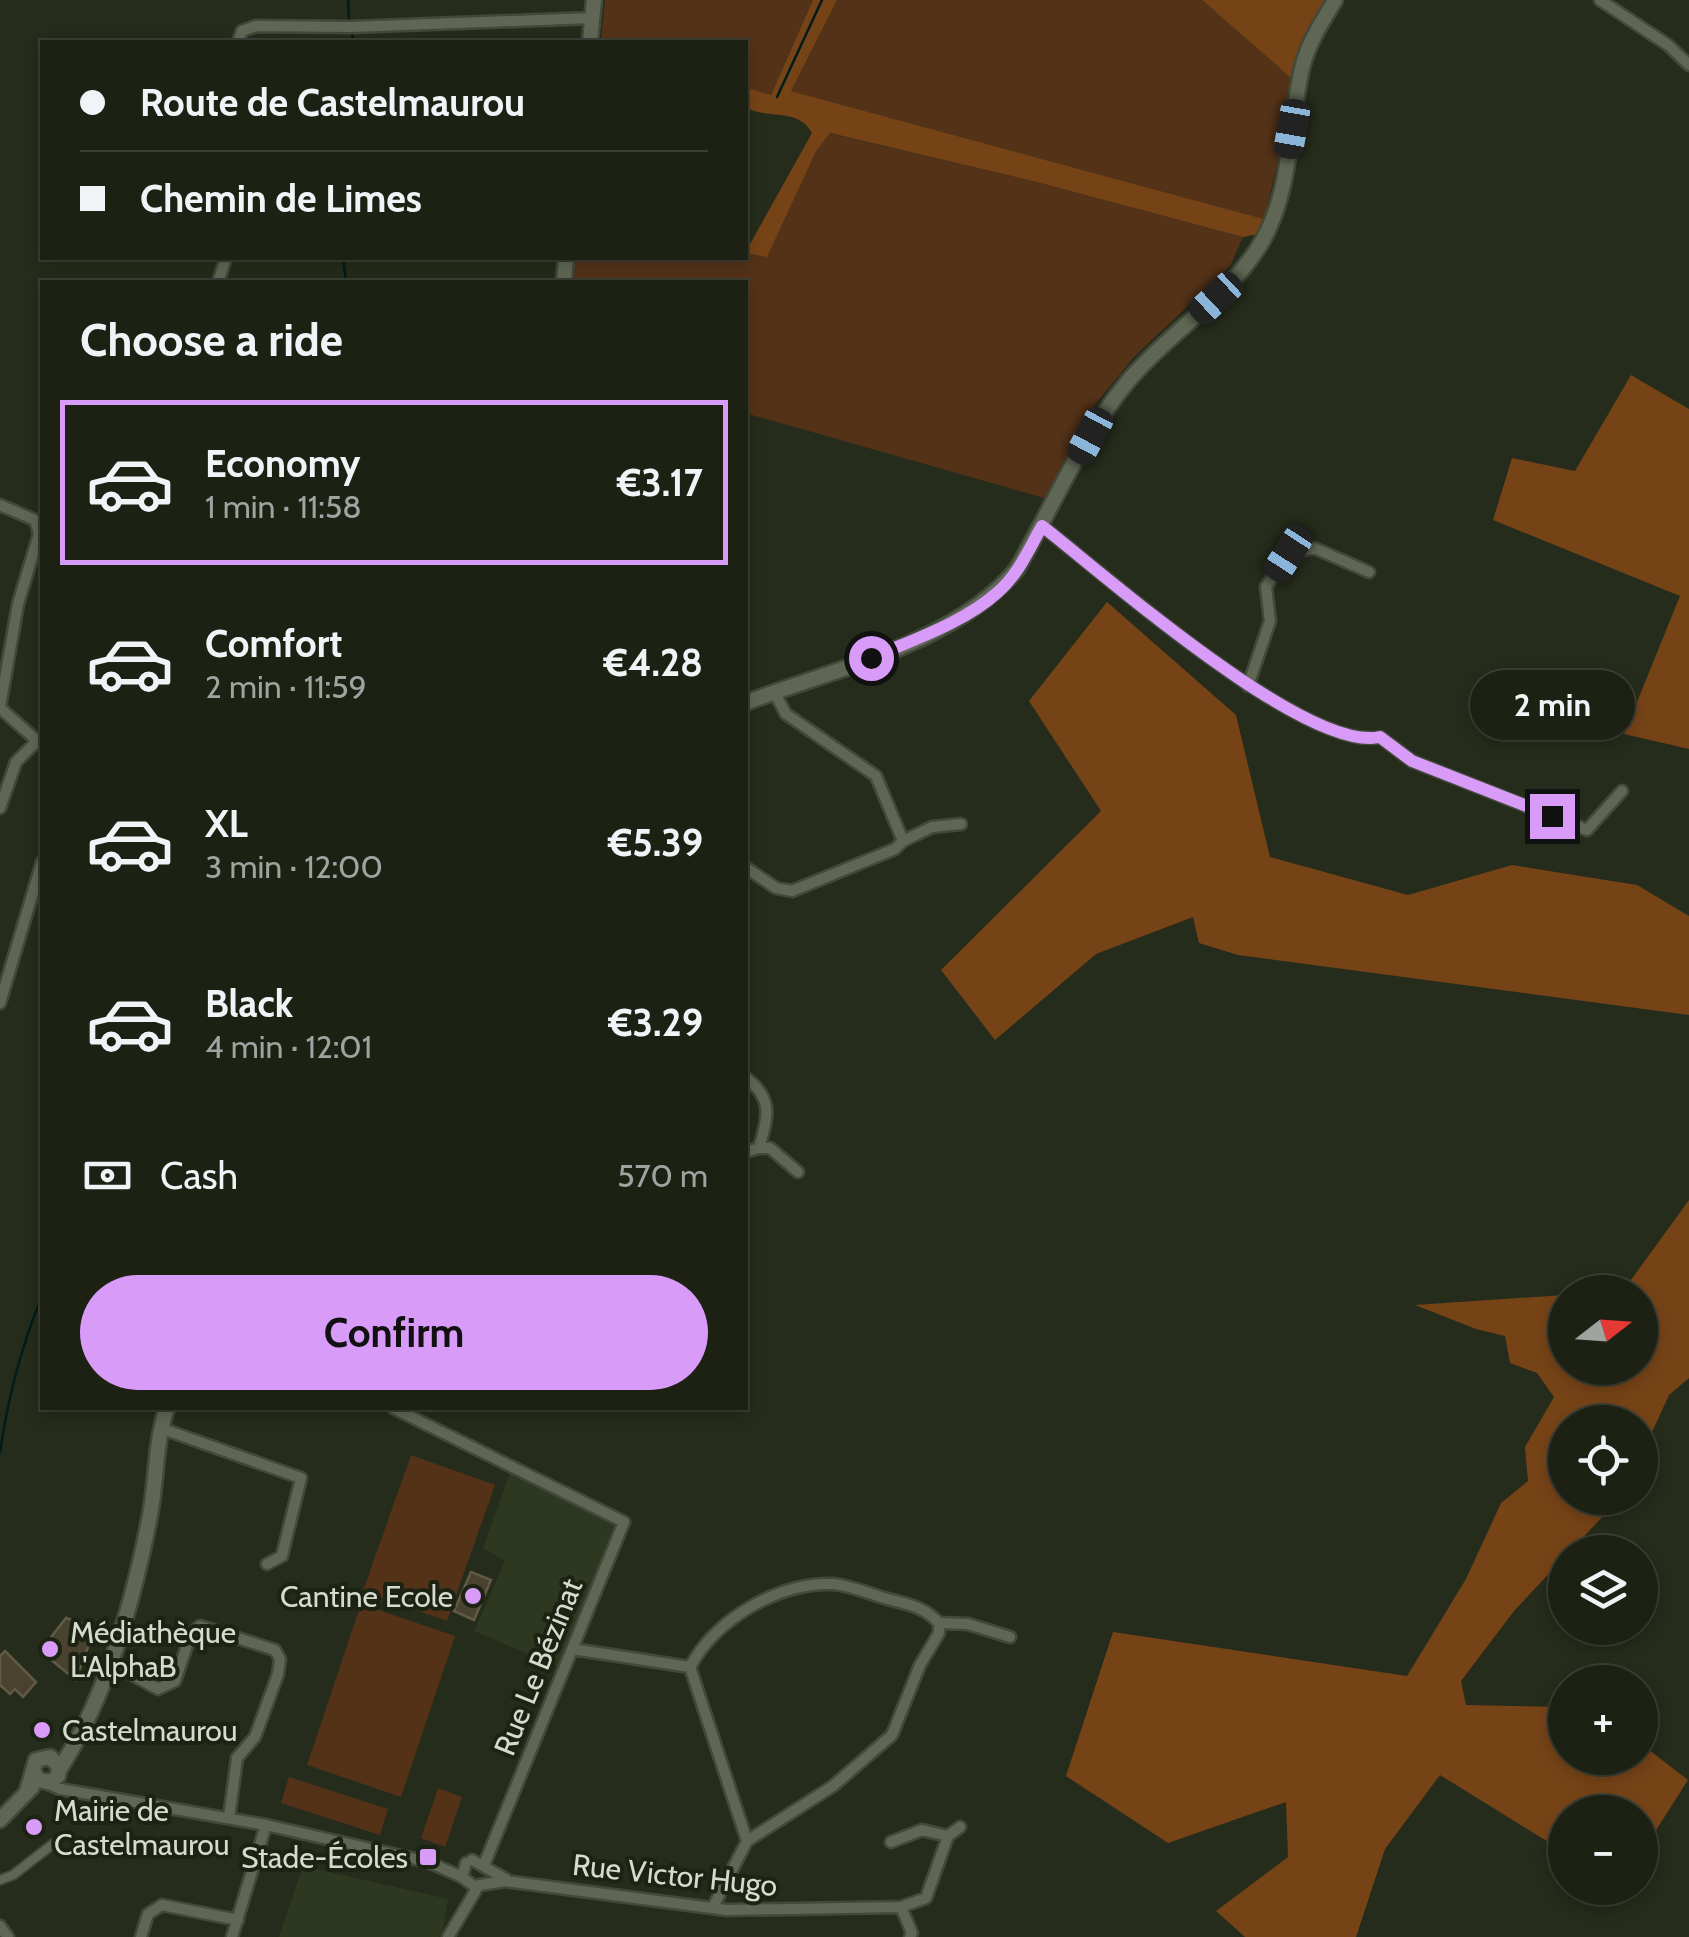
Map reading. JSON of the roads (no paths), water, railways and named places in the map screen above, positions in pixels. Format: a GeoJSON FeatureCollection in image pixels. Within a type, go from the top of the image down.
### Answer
{"type":"FeatureCollection","features":[{"type":"Feature","properties":{"kind":"street"},"geometry":{"type":"LineString","coordinates":[[590,40],[594,0]]}},
{"type":"Feature","properties":{"kind":"street"},"geometry":{"type":"LineString","coordinates":[[748,702],[871,658],[973,610],[1008,581],[1120,391],[1238,276],[1261,242],[1282,187],[1302,67],[1335,0]]}},
{"type":"Feature","properties":{"kind":"street"},"geometry":{"type":"LineString","coordinates":[[1600,0],[1668,45],[1689,65]]}},
{"type":"Feature","properties":{"kind":"street"},"geometry":{"type":"LineString","coordinates":[[239,40],[242,31],[256,26],[351,27],[593,18]]}},
{"type":"Feature","properties":{"kind":"street"},"geometry":{"type":"LineString","coordinates":[[0,505],[34,520],[39,534],[18,604],[0,707],[39,743],[16,762],[0,808]]}},
{"type":"Feature","properties":{"kind":"street"},"geometry":{"type":"LineString","coordinates":[[1042,526],[1248,686],[1317,723],[1362,741],[1380,737],[1412,761],[1586,830],[1622,791]]}},
{"type":"Feature","properties":{"kind":"street"},"geometry":{"type":"LineString","coordinates":[[1248,686],[1270,622],[1266,588],[1288,554],[1314,548],[1369,572]]}},
{"type":"Feature","properties":{"kind":"street"},"geometry":{"type":"LineString","coordinates":[[774,692],[786,714],[876,776],[903,841]]}},
{"type":"Feature","properties":{"kind":"street"},"geometry":{"type":"LineString","coordinates":[[748,868],[780,890],[792,891],[895,849],[932,826],[961,824]]}},
{"type":"Feature","properties":{"kind":"street"},"geometry":{"type":"LineString","coordinates":[[0,1003],[40,869]]}},
{"type":"Feature","properties":{"kind":"street"},"geometry":{"type":"LineString","coordinates":[[748,1079],[762,1091],[769,1108],[759,1148]]}},
{"type":"Feature","properties":{"kind":"street"},"geometry":{"type":"LineString","coordinates":[[748,1151],[770,1148],[798,1172]]}},
{"type":"Feature","properties":{"kind":"street"},"geometry":{"type":"LineString","coordinates":[[0,1820],[40,1778],[59,1771],[109,1662],[134,1589],[165,1410]]}},
{"type":"Feature","properties":{"kind":"street","name":"Rue Le Bézinat"},"geometry":{"type":"LineString","coordinates":[[397,1410],[624,1522],[497,1830],[481,1884]]}},
{"type":"Feature","properties":{"kind":"street"},"geometry":{"type":"LineString","coordinates":[[160,1428],[302,1478],[282,1556],[267,1564]]}},
{"type":"Feature","properties":{"kind":"street"},"geometry":{"type":"LineString","coordinates":[[690,1668],[714,1635],[751,1606],[805,1586],[836,1584],[928,1610],[939,1623],[892,1735],[833,1786],[747,1840],[713,1907]]}},
{"type":"Feature","properties":{"kind":"street"},"geometry":{"type":"LineString","coordinates":[[939,1623],[968,1624],[1010,1637]]}},
{"type":"Feature","properties":{"kind":"street"},"geometry":{"type":"LineString","coordinates":[[109,1662],[158,1690],[175,1681],[191,1634],[200,1626],[275,1650],[280,1660],[278,1674],[255,1737],[236,1758],[229,1818]]}},
{"type":"Feature","properties":{"kind":"street"},"geometry":{"type":"LineString","coordinates":[[575,1643],[690,1668]]}},
{"type":"Feature","properties":{"kind":"street"},"geometry":{"type":"LineString","coordinates":[[690,1668],[747,1840]]}},
{"type":"Feature","properties":{"kind":"street"},"geometry":{"type":"LineString","coordinates":[[40,1778],[36,1760],[60,1748],[82,1724]]}},
{"type":"Feature","properties":{"kind":"street"},"geometry":{"type":"LineString","coordinates":[[46,1756],[54,1758],[72,1790]]}},
{"type":"Feature","properties":{"kind":"street"},"geometry":{"type":"LineString","coordinates":[[40,1778],[72,1790],[266,1825],[439,1866],[469,1861]]}},
{"type":"Feature","properties":{"kind":"street"},"geometry":{"type":"LineString","coordinates":[[232,1937],[266,1825]]}},
{"type":"Feature","properties":{"kind":"street"},"geometry":{"type":"LineString","coordinates":[[910,1937],[900,1907],[926,1898],[948,1836],[960,1827]]}},
{"type":"Feature","properties":{"kind":"street","name":"Rue Le Bézinat"},"geometry":{"type":"LineString","coordinates":[[469,1861],[497,1830]]}},
{"type":"Feature","properties":{"kind":"street"},"geometry":{"type":"LineString","coordinates":[[891,1842],[922,1830],[948,1836]]}},
{"type":"Feature","properties":{"kind":"street"},"geometry":{"type":"LineString","coordinates":[[0,1880],[53,1844]]}},
{"type":"Feature","properties":{"kind":"street"},"geometry":{"type":"LineString","coordinates":[[448,1937],[469,1861]]}},
{"type":"Feature","properties":{"kind":"street","name":"Rue Victor Hugo"},"geometry":{"type":"LineString","coordinates":[[469,1861],[516,1882]]}},
{"type":"Feature","properties":{"kind":"street","name":"Rue Victor Hugo"},"geometry":{"type":"LineString","coordinates":[[439,1866],[470,1886],[516,1882],[769,1912],[900,1907]]}},
{"type":"Feature","properties":{"kind":"street"},"geometry":{"type":"LineString","coordinates":[[456,1916],[481,1884]]}},
{"type":"Feature","properties":{"kind":"street"},"geometry":{"type":"LineString","coordinates":[[140,1937],[148,1914],[162,1905],[238,1920]]}},
{"type":"Feature","properties":{"kind":"street"},"geometry":{"type":"LineString","coordinates":[[0,1926],[8,1937]]}},
{"type":"Feature","properties":{"kind":"waterway"},"geometry":{"type":"LineString","coordinates":[[348,0],[349,20]]}},
{"type":"Feature","properties":{"kind":"waterway"},"geometry":{"type":"LineString","coordinates":[[777,97],[822,0]]}},
{"type":"Feature","properties":{"kind":"waterway"},"geometry":{"type":"LineString","coordinates":[[351,31],[353,40]]}},
{"type":"Feature","properties":{"kind":"waterway"},"geometry":{"type":"LineString","coordinates":[[343,260],[346,280]]}},
{"type":"Feature","properties":{"kind":"waterway"},"geometry":{"type":"LineString","coordinates":[[0,1452],[16,1372],[40,1301]]}},
{"type":"Feature","properties":{"kind":"place","name":"Cantine Ecole"},"geometry":{"type":"Point","coordinates":[473,1596]}},
{"type":"Feature","properties":{"kind":"place","name":"Médiathèque L'AlphaB"},"geometry":{"type":"Point","coordinates":[50,1649]}},
{"type":"Feature","properties":{"kind":"place","name":"Castelmaurou"},"geometry":{"type":"Point","coordinates":[42,1730]}},
{"type":"Feature","properties":{"kind":"place","name":"Mairie de Castelmaurou"},"geometry":{"type":"Point","coordinates":[34,1827]}},
{"type":"Feature","properties":{"kind":"place","name":"Stade-Écoles"},"geometry":{"type":"Point","coordinates":[428,1857]}}]}
